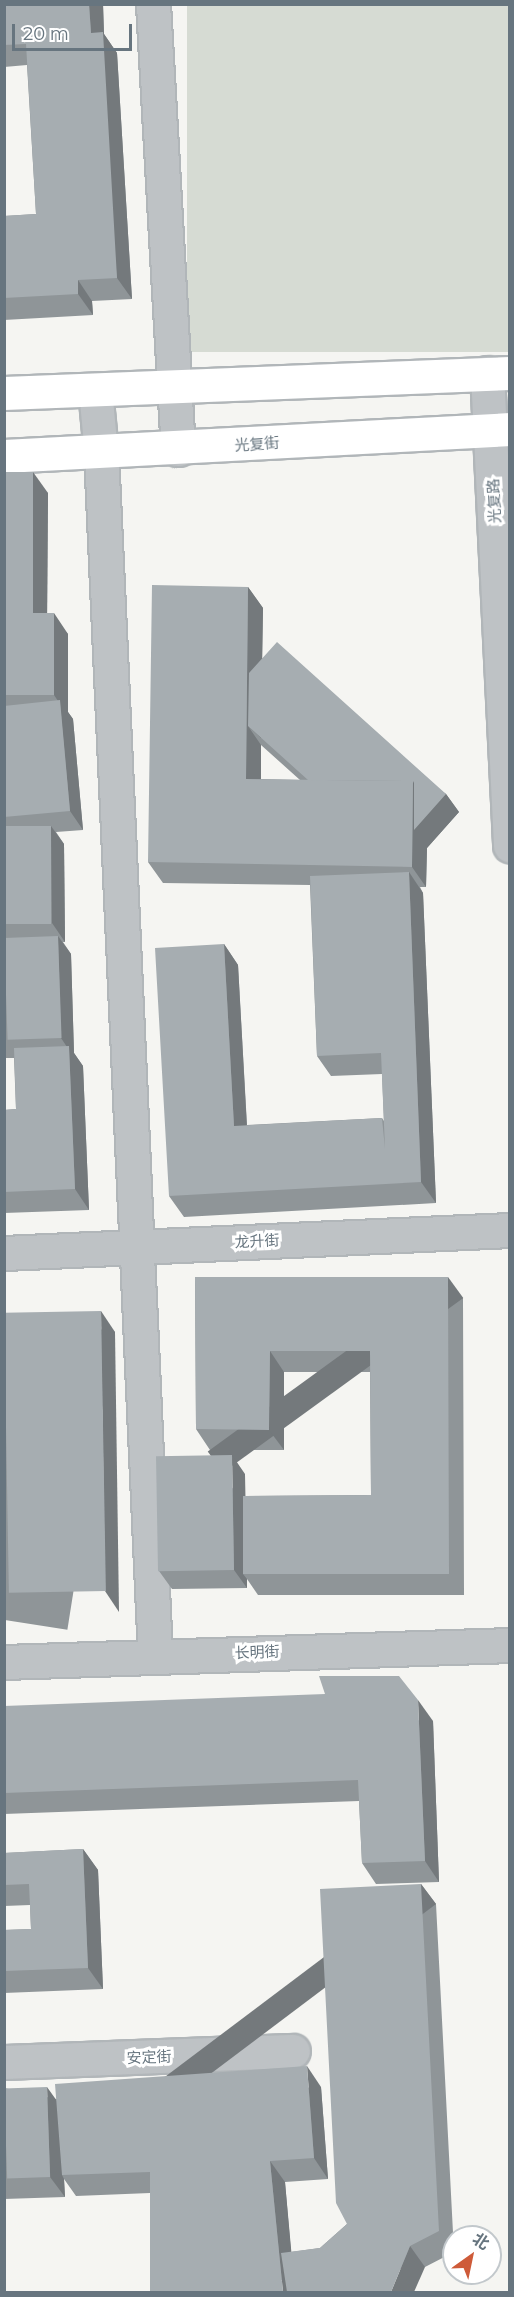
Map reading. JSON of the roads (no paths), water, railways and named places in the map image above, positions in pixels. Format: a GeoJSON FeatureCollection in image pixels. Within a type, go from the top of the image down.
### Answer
{"type":"FeatureCollection","features":[{"type":"Feature","properties":{"kind":"main road"},"geometry":{"type":"LineString","coordinates":[[4,393],[498,373]]}},
{"type":"Feature","properties":{"kind":"main road","name":"光复街"},"geometry":{"type":"LineString","coordinates":[[4,456],[178,449],[500,429]]}},
{"type":"Feature","properties":{"kind":"street"},"geometry":{"type":"LineString","coordinates":[[153,4],[178,449]]}},
{"type":"Feature","properties":{"kind":"street","name":"光复路"},"geometry":{"type":"LineString","coordinates":[[498,373],[510,845]]}},
{"type":"Feature","properties":{"kind":"street"},"geometry":{"type":"LineString","coordinates":[[94,390],[101,452],[155,1655]]}},
{"type":"Feature","properties":{"kind":"street","name":"龙升街"},"geometry":{"type":"LineString","coordinates":[[4,1253],[510,1230]]}},
{"type":"Feature","properties":{"kind":"street","name":"长明街"},"geometry":{"type":"LineString","coordinates":[[4,1662],[155,1655],[510,1645]]}},
{"type":"Feature","properties":{"kind":"street","name":"安定街"},"geometry":{"type":"LineString","coordinates":[[4,2062],[293,2051]]}}]}
